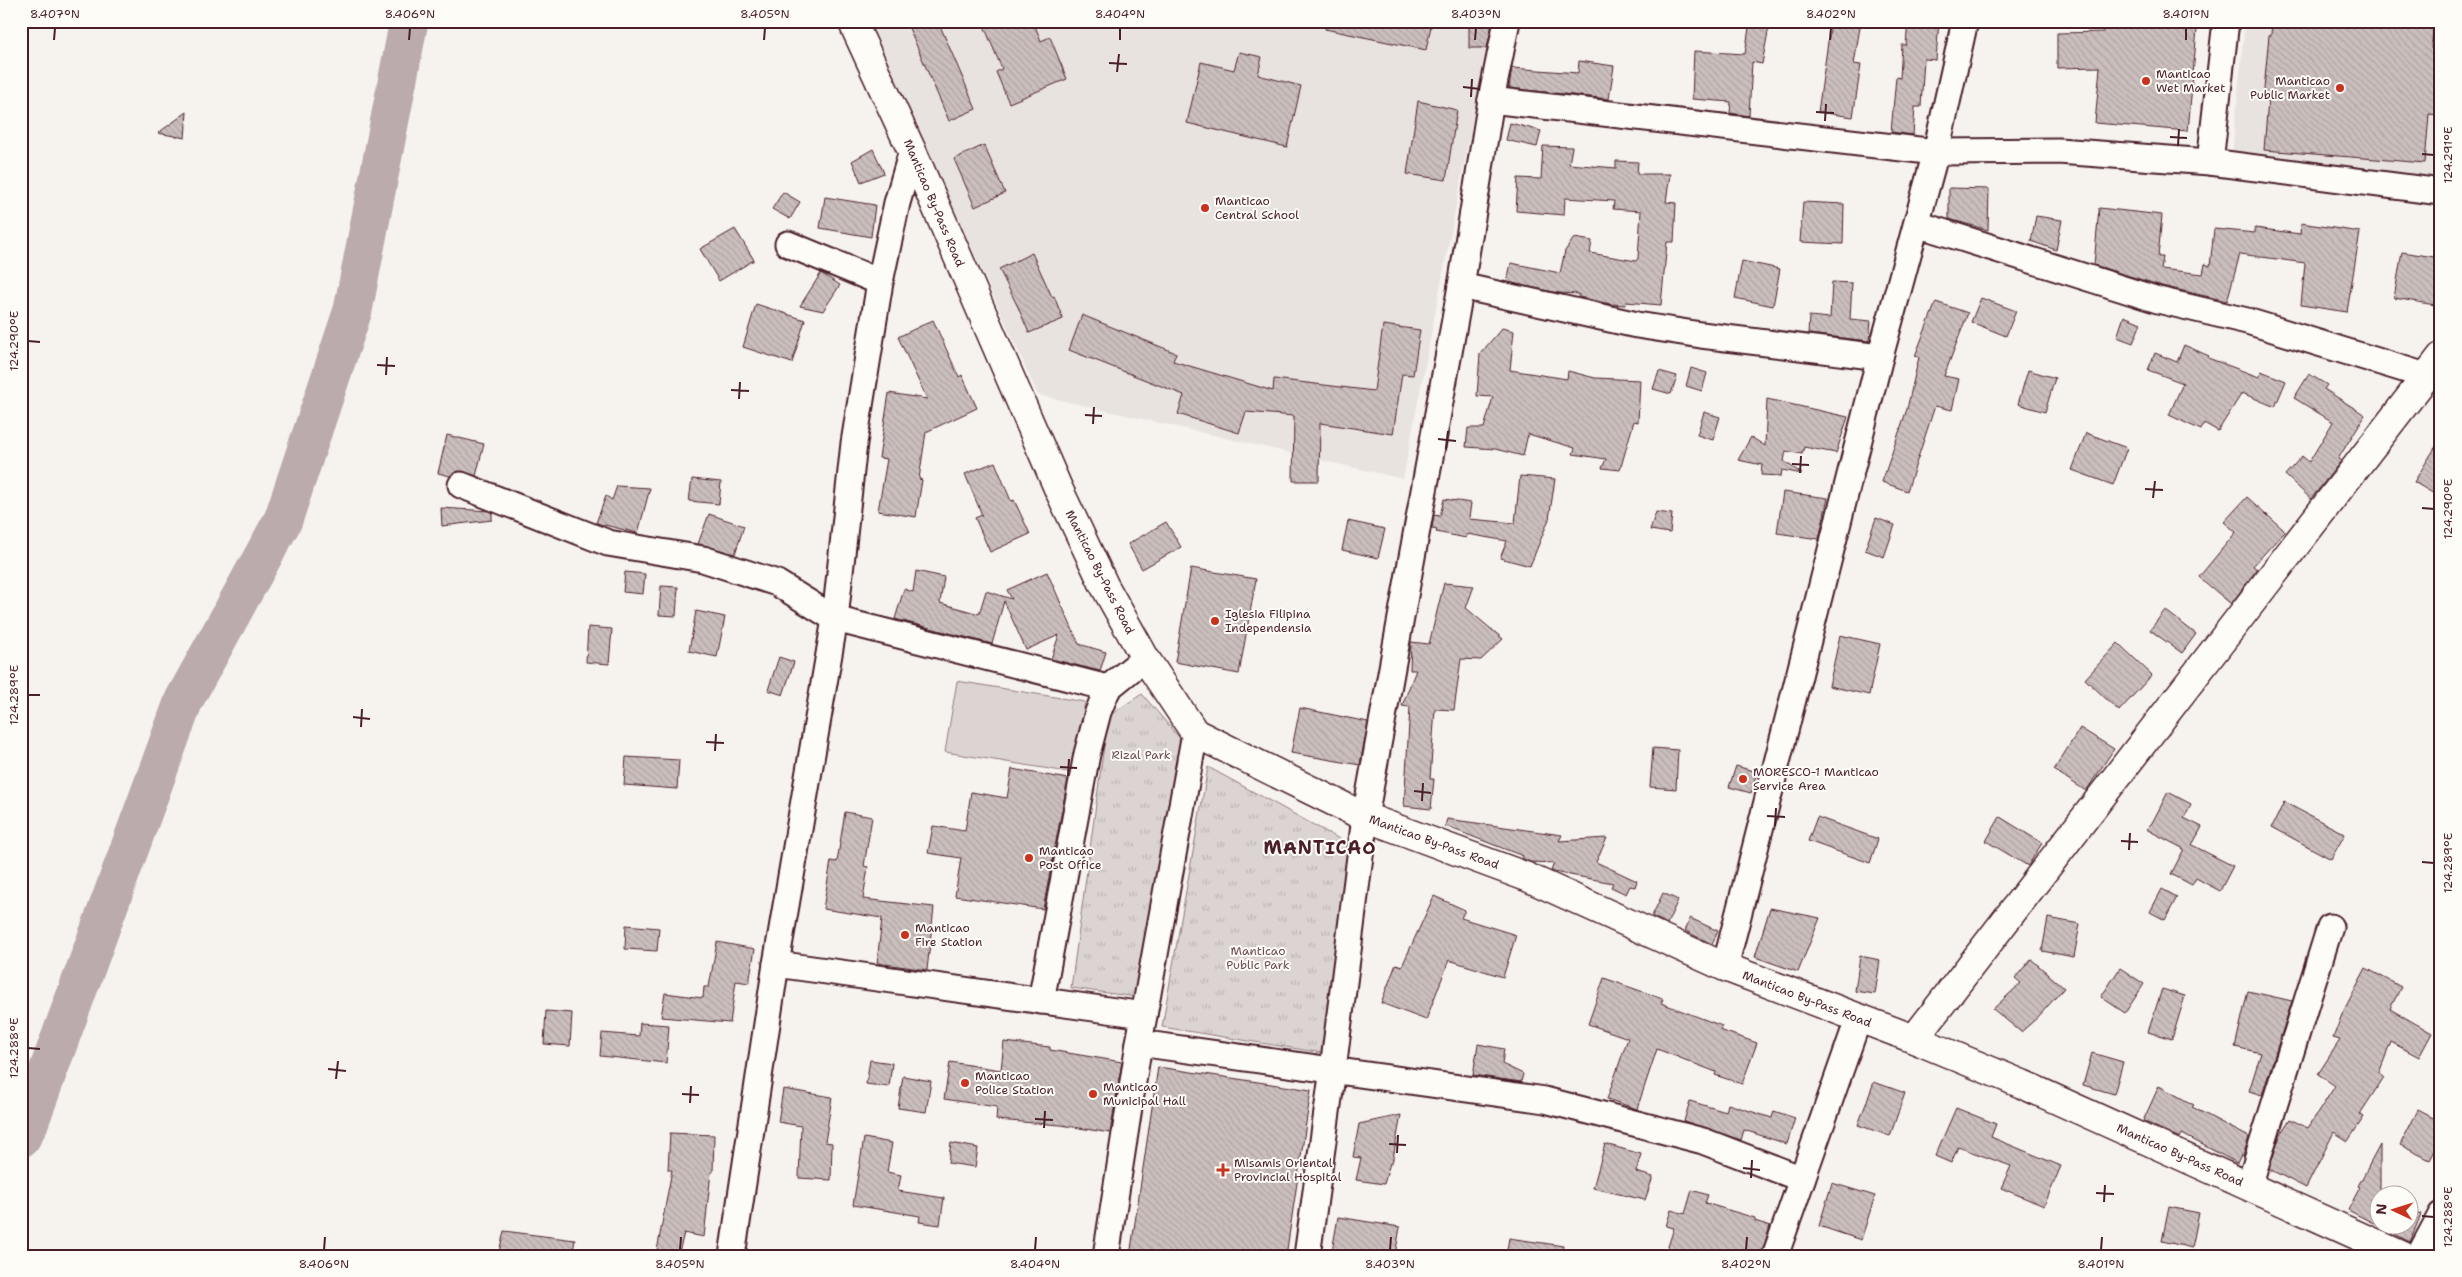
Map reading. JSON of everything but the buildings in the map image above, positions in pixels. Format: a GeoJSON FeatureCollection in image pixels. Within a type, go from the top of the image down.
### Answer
{"type":"FeatureCollection","features":[{"type":"Feature","properties":{"kind":"street","name":"Manticao By-Pass Road"},"geometry":{"type":"LineString","coordinates":[[852,21],[912,151],[1058,488],[1104,585],[1145,658],[1195,733],[1365,817],[1527,877],[1725,967],[2022,1084],[2403,1256]]}},
{"type":"Feature","properties":{"kind":"street"},"geometry":{"type":"LineString","coordinates":[[1307,1256],[1365,817],[1460,286],[1491,100],[1507,21]]}},
{"type":"Feature","properties":{"kind":"street"},"geometry":{"type":"LineString","coordinates":[[1725,967],[1880,357],[1936,152],[1965,21]]}},
{"type":"Feature","properties":{"kind":"street"},"geometry":{"type":"LineString","coordinates":[[2210,162],[2226,21]]}},
{"type":"Feature","properties":{"kind":"street"},"geometry":{"type":"LineString","coordinates":[[1491,100],[1936,152],[2058,151],[2210,162],[2441,192]]}},
{"type":"Feature","properties":{"kind":"street"},"geometry":{"type":"LineString","coordinates":[[732,1256],[776,964],[835,619],[854,444],[880,282],[897,203],[912,151]]}},
{"type":"Feature","properties":{"kind":"street"},"geometry":{"type":"LineString","coordinates":[[1914,1040],[2433,367],[2158,300],[1917,224]]}},
{"type":"Feature","properties":{"kind":"street"},"geometry":{"type":"LineString","coordinates":[[788,244],[880,282]]}},
{"type":"Feature","properties":{"kind":"street"},"geometry":{"type":"LineString","coordinates":[[1460,286],[1637,325],[1701,335],[1880,357]]}},
{"type":"Feature","properties":{"kind":"street"},"geometry":{"type":"LineString","coordinates":[[461,485],[608,543],[704,559],[777,583],[835,619],[1108,688]]}},
{"type":"Feature","properties":{"kind":"street"},"geometry":{"type":"LineString","coordinates":[[1041,1001],[1087,754],[1098,712],[1108,688],[1145,658]]}},
{"type":"Feature","properties":{"kind":"street"},"geometry":{"type":"LineString","coordinates":[[1106,1256],[1139,1043],[1195,733]]}},
{"type":"Feature","properties":{"kind":"street"},"geometry":{"type":"LineString","coordinates":[[2249,1186],[2330,927]]}},
{"type":"Feature","properties":{"kind":"street"},"geometry":{"type":"LineString","coordinates":[[776,964],[1144,1015]]}},
{"type":"Feature","properties":{"kind":"street"},"geometry":{"type":"LineString","coordinates":[[1775,1256],[1858,1020]]}},
{"type":"Feature","properties":{"kind":"street"},"geometry":{"type":"LineString","coordinates":[[1139,1043],[1545,1100],[1703,1142],[1802,1179]]}},
{"type":"Feature","properties":{"kind":"street"},"geometry":{"type":"LineString","coordinates":[[2419,1256],[2441,1215]]}},
{"type":"Feature","properties":{"kind":"shaded area","name":"Manticao Central School"},"geometry":{"type":"Polygon","coordinates":[[[869,21],[1492,21],[1403,479],[1038,395],[869,21]]]}},
{"type":"Feature","properties":{"kind":"shaded area","name":"Manticao Public Market"},"geometry":{"type":"Polygon","coordinates":[[[2245,21],[2441,21],[2441,183],[2232,155],[2245,21]]]}},
{"type":"Feature","properties":{"kind":"green space"},"geometry":{"type":"Polygon","coordinates":[[[957,681],[1085,702],[1074,773],[945,752],[957,681]]]}},
{"type":"Feature","properties":{"kind":"green space","name":"Rizal Park"},"geometry":{"type":"Polygon","coordinates":[[[1142,694],[1183,742],[1136,997],[1071,988],[1108,716],[1142,694]]]}},
{"type":"Feature","properties":{"kind":"green space","name":"Manticao Public Park"},"geometry":{"type":"Polygon","coordinates":[[[1208,767],[1354,847],[1329,1054],[1162,1027],[1208,767]]]}},
{"type":"Feature","properties":{"kind":"waterway"},"geometry":{"type":"LineString","coordinates":[[21,1138],[29,1123],[184,700],[283,520],[353,310],[409,21]]}},
{"type":"Feature","properties":{"kind":"place","name":"Manticao Wet Market"},"geometry":{"type":"Point","coordinates":[2146,81]}},
{"type":"Feature","properties":{"kind":"place","name":"Manticao Public Market"},"geometry":{"type":"Point","coordinates":[2340,88]}},
{"type":"Feature","properties":{"kind":"place","name":"Manticao Central School"},"geometry":{"type":"Point","coordinates":[1205,208]}},
{"type":"Feature","properties":{"kind":"place","name":"Iglesia Filipina Independensia"},"geometry":{"type":"Point","coordinates":[1215,621]}},
{"type":"Feature","properties":{"kind":"place","name":"MORESCO-1 Manticao Service Area"},"geometry":{"type":"Point","coordinates":[1743,779]}},
{"type":"Feature","properties":{"kind":"place","name":"Manticao Post Office"},"geometry":{"type":"Point","coordinates":[1029,858]}},
{"type":"Feature","properties":{"kind":"place","name":"Manticao Fire Station"},"geometry":{"type":"Point","coordinates":[905,935]}},
{"type":"Feature","properties":{"kind":"place","name":"Manticao Police Station"},"geometry":{"type":"Point","coordinates":[965,1083]}},
{"type":"Feature","properties":{"kind":"place","name":"Manticao Municipal Hall"},"geometry":{"type":"Point","coordinates":[1093,1094]}},
{"type":"Feature","properties":{"kind":"place","name":"Misamis Oriental Provincial Hospital"},"geometry":{"type":"Point","coordinates":[1223,1170]}},
{"type":"Feature","properties":{"kind":"district","name":"MANTICAO"},"geometry":{"type":"Point","coordinates":[1320,848]}}]}
